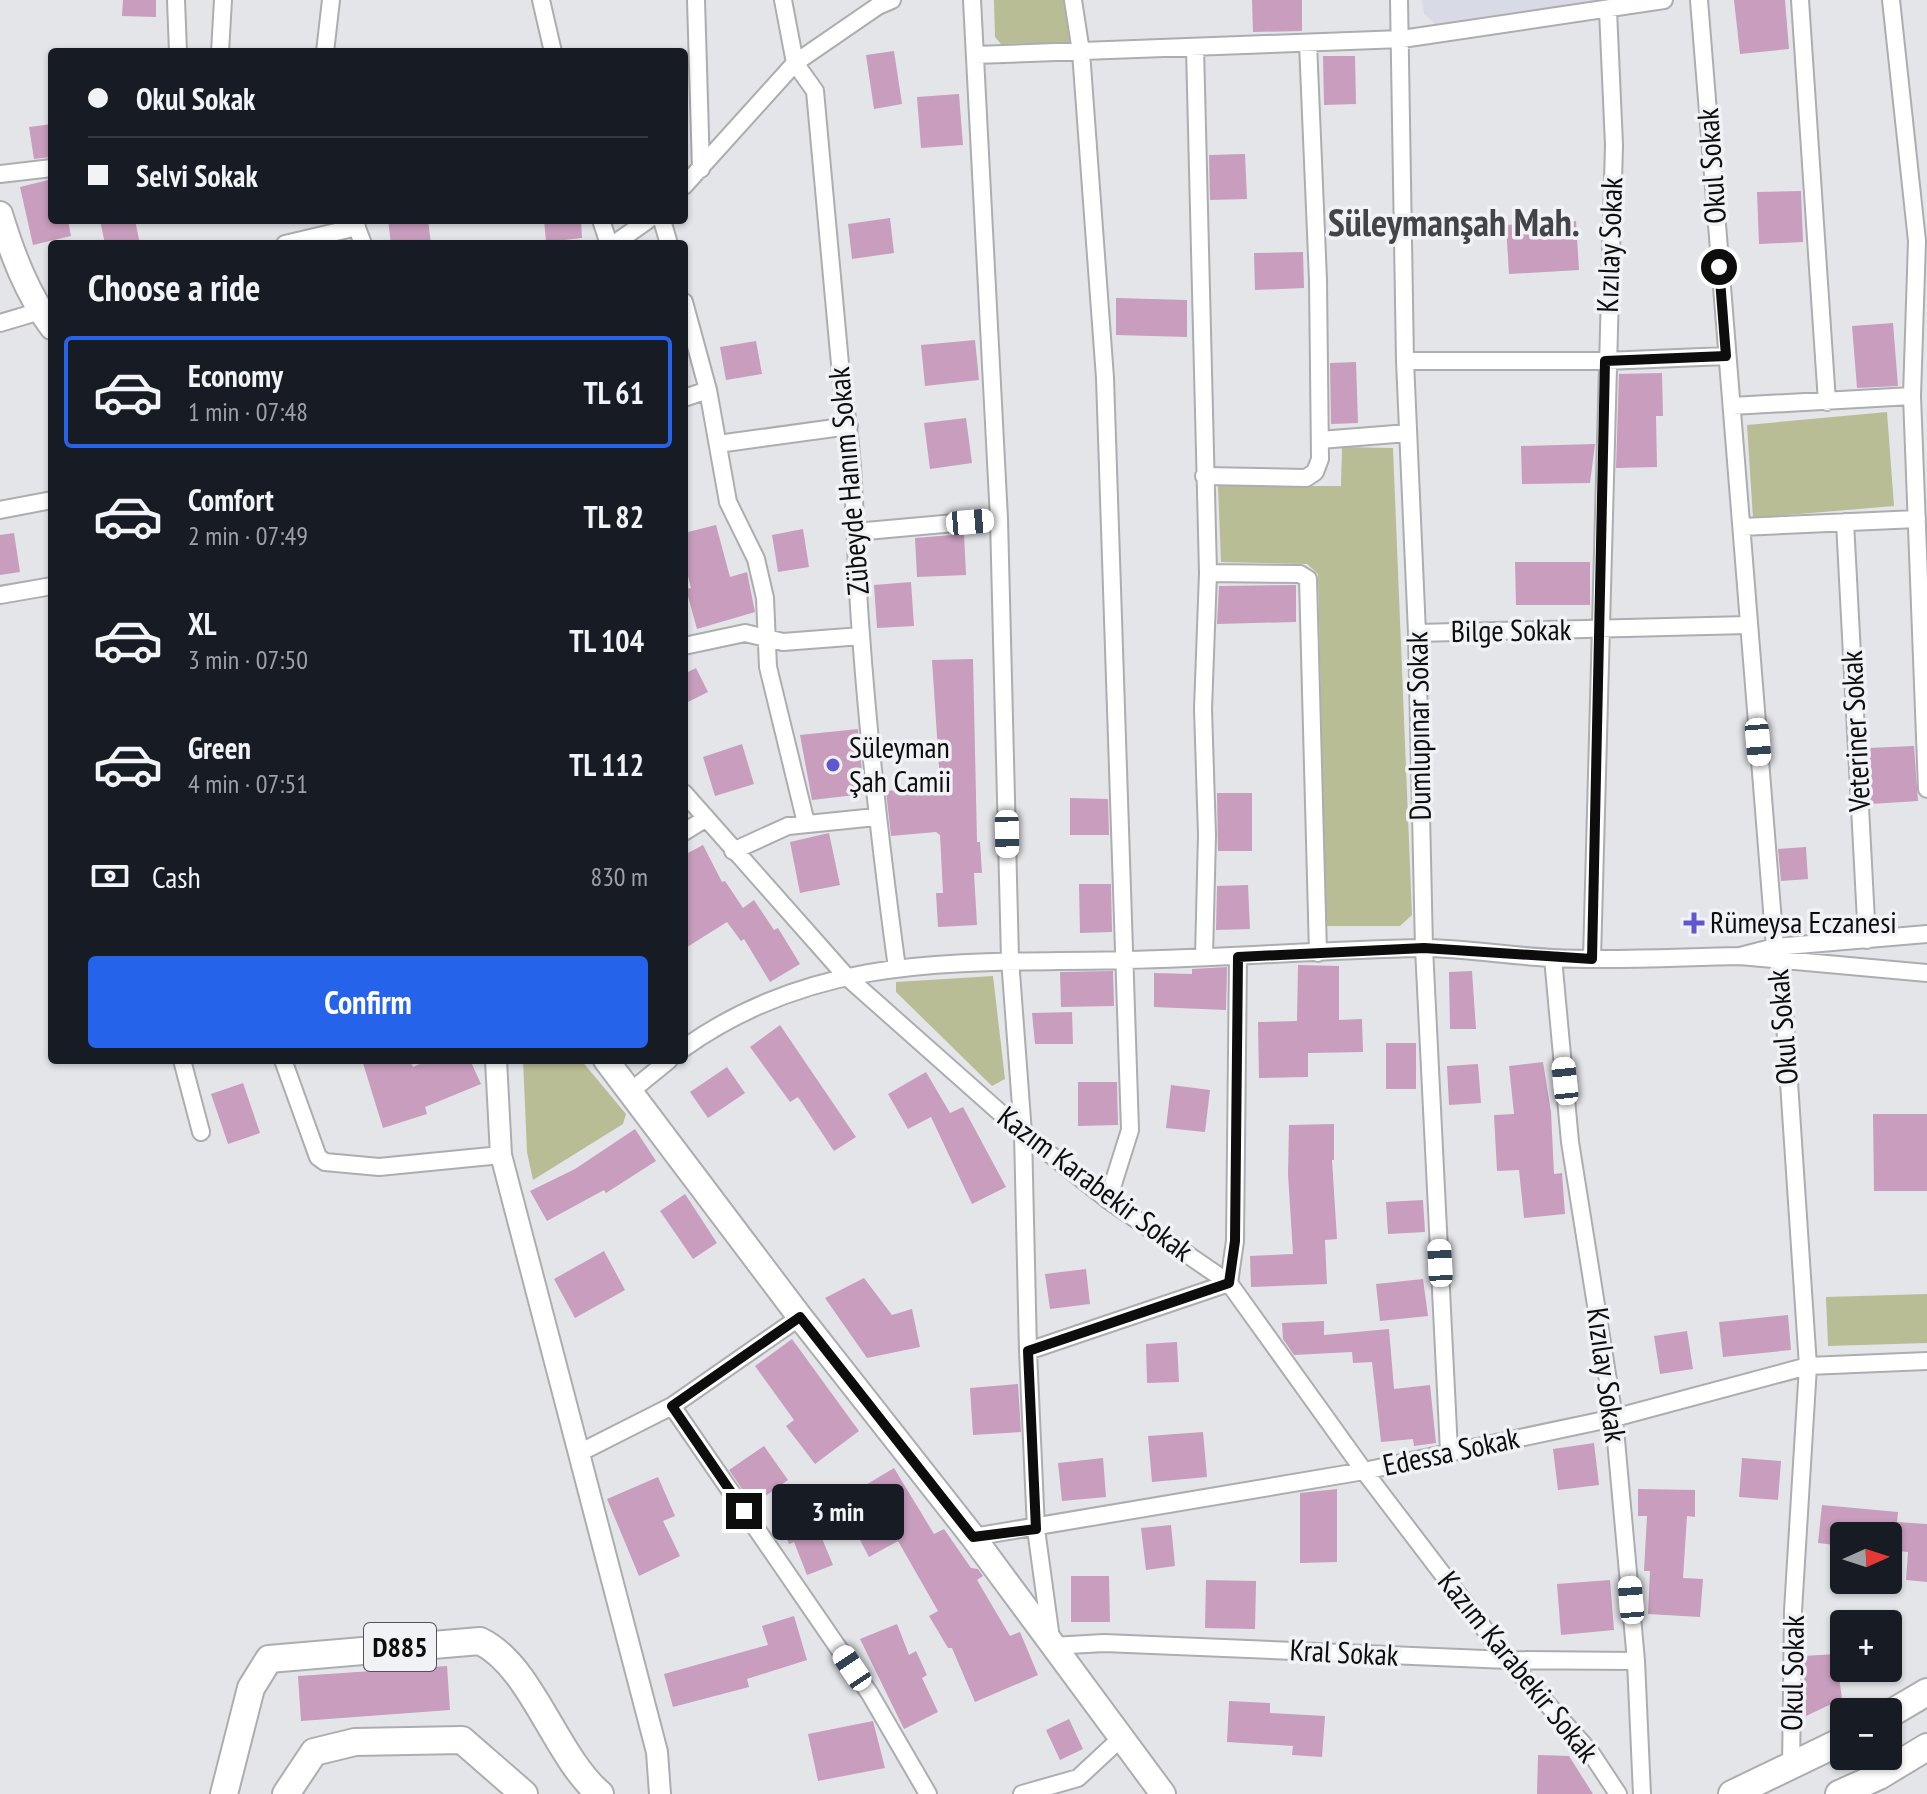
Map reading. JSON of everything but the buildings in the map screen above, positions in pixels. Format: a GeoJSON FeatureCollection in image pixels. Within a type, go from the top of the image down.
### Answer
{"type":"FeatureCollection","features":[{"type":"Feature","properties":{"kind":"main road"},"geometry":{"type":"LineString","coordinates":[[0,214],[9,245],[48,315]]}},
{"type":"Feature","properties":{"kind":"main road"},"geometry":{"type":"LineString","coordinates":[[609,1064],[800,1317],[973,1537],[1163,1794]]}},
{"type":"Feature","properties":{"kind":"main road","name":"D885"},"geometry":{"type":"LineString","coordinates":[[224,1794],[251,1688],[269,1659],[480,1641],[490,1646],[524,1684],[583,1780],[600,1794]]}},
{"type":"Feature","properties":{"kind":"main road"},"geometry":{"type":"LineString","coordinates":[[1902,1707],[1927,1692]]}},
{"type":"Feature","properties":{"kind":"main road"},"geometry":{"type":"LineString","coordinates":[[286,1794],[314,1752],[355,1742],[462,1740],[524,1794]]}},
{"type":"Feature","properties":{"kind":"main road"},"geometry":{"type":"LineString","coordinates":[[1732,1794],[1830,1747]]}},
{"type":"Feature","properties":{"kind":"main road"},"geometry":{"type":"LineString","coordinates":[[1839,1794],[1879,1776],[1927,1747]]}},
{"type":"Feature","properties":{"kind":"street"},"geometry":{"type":"LineString","coordinates":[[176,0],[178,48]]}},
{"type":"Feature","properties":{"kind":"street"},"geometry":{"type":"LineString","coordinates":[[220,48],[223,0]]}},
{"type":"Feature","properties":{"kind":"street"},"geometry":{"type":"LineString","coordinates":[[325,48],[331,0]]}},
{"type":"Feature","properties":{"kind":"street"},"geometry":{"type":"LineString","coordinates":[[541,0],[552,48]]}},
{"type":"Feature","properties":{"kind":"street"},"geometry":{"type":"LineString","coordinates":[[696,0],[701,169]]}},
{"type":"Feature","properties":{"kind":"street","name":"Zübeyde Hanım Sokak"},"geometry":{"type":"LineString","coordinates":[[783,0],[795,63],[815,91],[842,386],[849,426],[861,636],[876,817],[897,968]]}},
{"type":"Feature","properties":{"kind":"street"},"geometry":{"type":"LineString","coordinates":[[688,182],[795,63],[878,6],[892,0]]}},
{"type":"Feature","properties":{"kind":"street"},"geometry":{"type":"LineString","coordinates":[[972,0],[999,519],[1010,959],[1023,1133],[1036,1529],[1052,1646]]}},
{"type":"Feature","properties":{"kind":"street"},"geometry":{"type":"LineString","coordinates":[[1073,0],[1081,52],[1105,378],[1126,960],[1130,1130],[1108,1200]]}},
{"type":"Feature","properties":{"kind":"street","name":"Dumlupınar Sokak"},"geometry":{"type":"LineString","coordinates":[[1399,0],[1405,361],[1417,633],[1424,948],[1449,1451]]}},
{"type":"Feature","properties":{"kind":"street"},"geometry":{"type":"LineString","coordinates":[[975,55],[1402,39],[1664,0]]}},
{"type":"Feature","properties":{"kind":"street","name":"Okul Sokak"},"geometry":{"type":"LineString","coordinates":[[1699,0],[1808,1366],[1793,1611],[1791,1768]]}},
{"type":"Feature","properties":{"kind":"street"},"geometry":{"type":"LineString","coordinates":[[1800,0],[1827,402]]}},
{"type":"Feature","properties":{"kind":"street"},"geometry":{"type":"LineString","coordinates":[[1891,0],[1922,242],[1912,396],[1927,789]]}},
{"type":"Feature","properties":{"kind":"street","name":"Kızılay Sokak"},"geometry":{"type":"LineString","coordinates":[[1592,959],[1605,361],[1614,145],[1608,10]]}},
{"type":"Feature","properties":{"kind":"street"},"geometry":{"type":"LineString","coordinates":[[1204,476],[1306,478],[1315,472],[1320,459],[1318,280],[1308,43]]}},
{"type":"Feature","properties":{"kind":"street"},"geometry":{"type":"LineString","coordinates":[[1195,48],[1208,573],[1203,709],[1207,835],[1204,956]]}},
{"type":"Feature","properties":{"kind":"street"},"geometry":{"type":"LineString","coordinates":[[0,174],[48,168]]}},
{"type":"Feature","properties":{"kind":"street"},"geometry":{"type":"LineString","coordinates":[[299,240],[355,224]]}},
{"type":"Feature","properties":{"kind":"street"},"geometry":{"type":"LineString","coordinates":[[618,240],[642,224]]}},
{"type":"Feature","properties":{"kind":"street"},"geometry":{"type":"LineString","coordinates":[[0,323],[48,315]]}},
{"type":"Feature","properties":{"kind":"street"},"geometry":{"type":"LineString","coordinates":[[688,317],[708,390],[728,502],[756,559],[762,585],[768,667],[806,823]]}},
{"type":"Feature","properties":{"kind":"street"},"geometry":{"type":"LineString","coordinates":[[1405,361],[1605,361],[1726,356]]}},
{"type":"Feature","properties":{"kind":"street"},"geometry":{"type":"LineString","coordinates":[[688,397],[708,390]]}},
{"type":"Feature","properties":{"kind":"street"},"geometry":{"type":"LineString","coordinates":[[1732,406],[1912,396]]}},
{"type":"Feature","properties":{"kind":"street"},"geometry":{"type":"LineString","coordinates":[[718,444],[849,426]]}},
{"type":"Feature","properties":{"kind":"street"},"geometry":{"type":"LineString","coordinates":[[1320,440],[1408,433]]}},
{"type":"Feature","properties":{"kind":"street"},"geometry":{"type":"LineString","coordinates":[[0,510],[48,501]]}},
{"type":"Feature","properties":{"kind":"street"},"geometry":{"type":"LineString","coordinates":[[855,532],[999,519]]}},
{"type":"Feature","properties":{"kind":"street"},"geometry":{"type":"LineString","coordinates":[[1742,527],[1917,519]]}},
{"type":"Feature","properties":{"kind":"street","name":"Veteriner Sokak"},"geometry":{"type":"LineString","coordinates":[[1845,522],[1867,940]]}},
{"type":"Feature","properties":{"kind":"street"},"geometry":{"type":"LineString","coordinates":[[1208,573],[1300,574],[1308,579],[1318,953]]}},
{"type":"Feature","properties":{"kind":"street"},"geometry":{"type":"LineString","coordinates":[[0,595],[48,587]]}},
{"type":"Feature","properties":{"kind":"street","name":"Bilge Sokak"},"geometry":{"type":"LineString","coordinates":[[1417,633],[1748,625]]}},
{"type":"Feature","properties":{"kind":"street"},"geometry":{"type":"LineString","coordinates":[[688,645],[745,633],[783,642],[861,636]]}},
{"type":"Feature","properties":{"kind":"street","name":"Kazım Karabekir Sokak"},"geometry":{"type":"LineString","coordinates":[[688,798],[846,976],[1023,1133],[1108,1200],[1229,1283],[1364,1471],[1508,1660],[1591,1753],[1618,1794]]}},
{"type":"Feature","properties":{"kind":"street"},"geometry":{"type":"LineString","coordinates":[[733,851],[788,826],[876,817]]}},
{"type":"Feature","properties":{"kind":"street"},"geometry":{"type":"LineString","coordinates":[[688,830],[705,819]]}},
{"type":"Feature","properties":{"kind":"street"},"geometry":{"type":"LineString","coordinates":[[688,1046],[765,999],[846,976],[897,968],[1010,959],[1126,960],[1424,948],[1592,959],[1740,956],[1927,934]]}},
{"type":"Feature","properties":{"kind":"street"},"geometry":{"type":"LineString","coordinates":[[1777,954],[1927,973]]}},
{"type":"Feature","properties":{"kind":"street"},"geometry":{"type":"LineString","coordinates":[[1028,1351],[1229,1283],[1235,1241],[1238,957]]}},
{"type":"Feature","properties":{"kind":"street","name":"Kızılay Sokak"},"geometry":{"type":"LineString","coordinates":[[1553,958],[1570,1142],[1614,1418],[1636,1661],[1642,1794]]}},
{"type":"Feature","properties":{"kind":"street"},"geometry":{"type":"LineString","coordinates":[[183,1064],[201,1132]]}},
{"type":"Feature","properties":{"kind":"street"},"geometry":{"type":"LineString","coordinates":[[284,1064],[318,1157],[325,1162],[379,1167],[501,1155]]}},
{"type":"Feature","properties":{"kind":"street"},"geometry":{"type":"LineString","coordinates":[[496,1064],[501,1155],[657,1752],[660,1794]]}},
{"type":"Feature","properties":{"kind":"street"},"geometry":{"type":"LineString","coordinates":[[631,1091],[664,1064]]}},
{"type":"Feature","properties":{"kind":"street"},"geometry":{"type":"LineString","coordinates":[[579,1453],[672,1406],[800,1317]]}},
{"type":"Feature","properties":{"kind":"street","name":"Edessa Sokak"},"geometry":{"type":"LineString","coordinates":[[973,1537],[1036,1529],[1364,1471],[1614,1418],[1808,1366],[1927,1361]]}},
{"type":"Feature","properties":{"kind":"street"},"geometry":{"type":"LineString","coordinates":[[672,1406],[870,1694],[928,1794]]}},
{"type":"Feature","properties":{"kind":"street","name":"Kral Sokak"},"geometry":{"type":"LineString","coordinates":[[1052,1646],[1104,1643],[1508,1660],[1636,1661]]}},
{"type":"Feature","properties":{"kind":"street"},"geometry":{"type":"LineString","coordinates":[[1022,1794],[1078,1778],[1121,1738]]}},
{"type":"Feature","properties":{"kind":"shaded area"},"geometry":{"type":"Polygon","coordinates":[[[1422,0],[1600,0],[1435,24],[1424,14],[1422,0]]]}},
{"type":"Feature","properties":{"kind":"green space"},"geometry":{"type":"Polygon","coordinates":[[[994,0],[1064,0],[1070,43],[1001,44],[995,37],[994,0]]]}},
{"type":"Feature","properties":{"kind":"green space"},"geometry":{"type":"Polygon","coordinates":[[[1887,412],[1894,506],[1753,518],[1747,425],[1887,412]]]}},
{"type":"Feature","properties":{"kind":"green space"},"geometry":{"type":"Polygon","coordinates":[[[1342,447],[1393,448],[1412,915],[1400,926],[1326,926],[1318,574],[1307,564],[1221,562],[1218,486],[1341,486],[1342,447]]]}},
{"type":"Feature","properties":{"kind":"green space"},"geometry":{"type":"Polygon","coordinates":[[[993,976],[1005,1079],[992,1086],[896,992],[896,982],[993,976]]]}},
{"type":"Feature","properties":{"kind":"green space"},"geometry":{"type":"Polygon","coordinates":[[[523,1064],[584,1064],[626,1114],[623,1124],[533,1180],[527,1152],[523,1064]]]}},
{"type":"Feature","properties":{"kind":"green space"},"geometry":{"type":"Polygon","coordinates":[[[1927,1294],[1927,1343],[1828,1346],[1826,1297],[1927,1294]]]}},
{"type":"Feature","properties":{"kind":"place","name":"Süleyman Şah Camii"},"geometry":{"type":"Point","coordinates":[833,765]}},
{"type":"Feature","properties":{"kind":"place","name":"Rümeysa Eczanesi"},"geometry":{"type":"Point","coordinates":[1694,923]}},
{"type":"Feature","properties":{"kind":"district","name":"Süleymanşah Mah."},"geometry":{"type":"Point","coordinates":[1454,223]}},
{"type":"Feature","properties":{"kind":"route"},"geometry":{"type":"LineString","coordinates":[[744,1511],[672,1406],[800,1317],[973,1537],[1036,1529],[1028,1351],[1229,1283],[1235,1241],[1238,957],[1424,948],[1592,959],[1605,361],[1726,356],[1719,267]]}}]}
